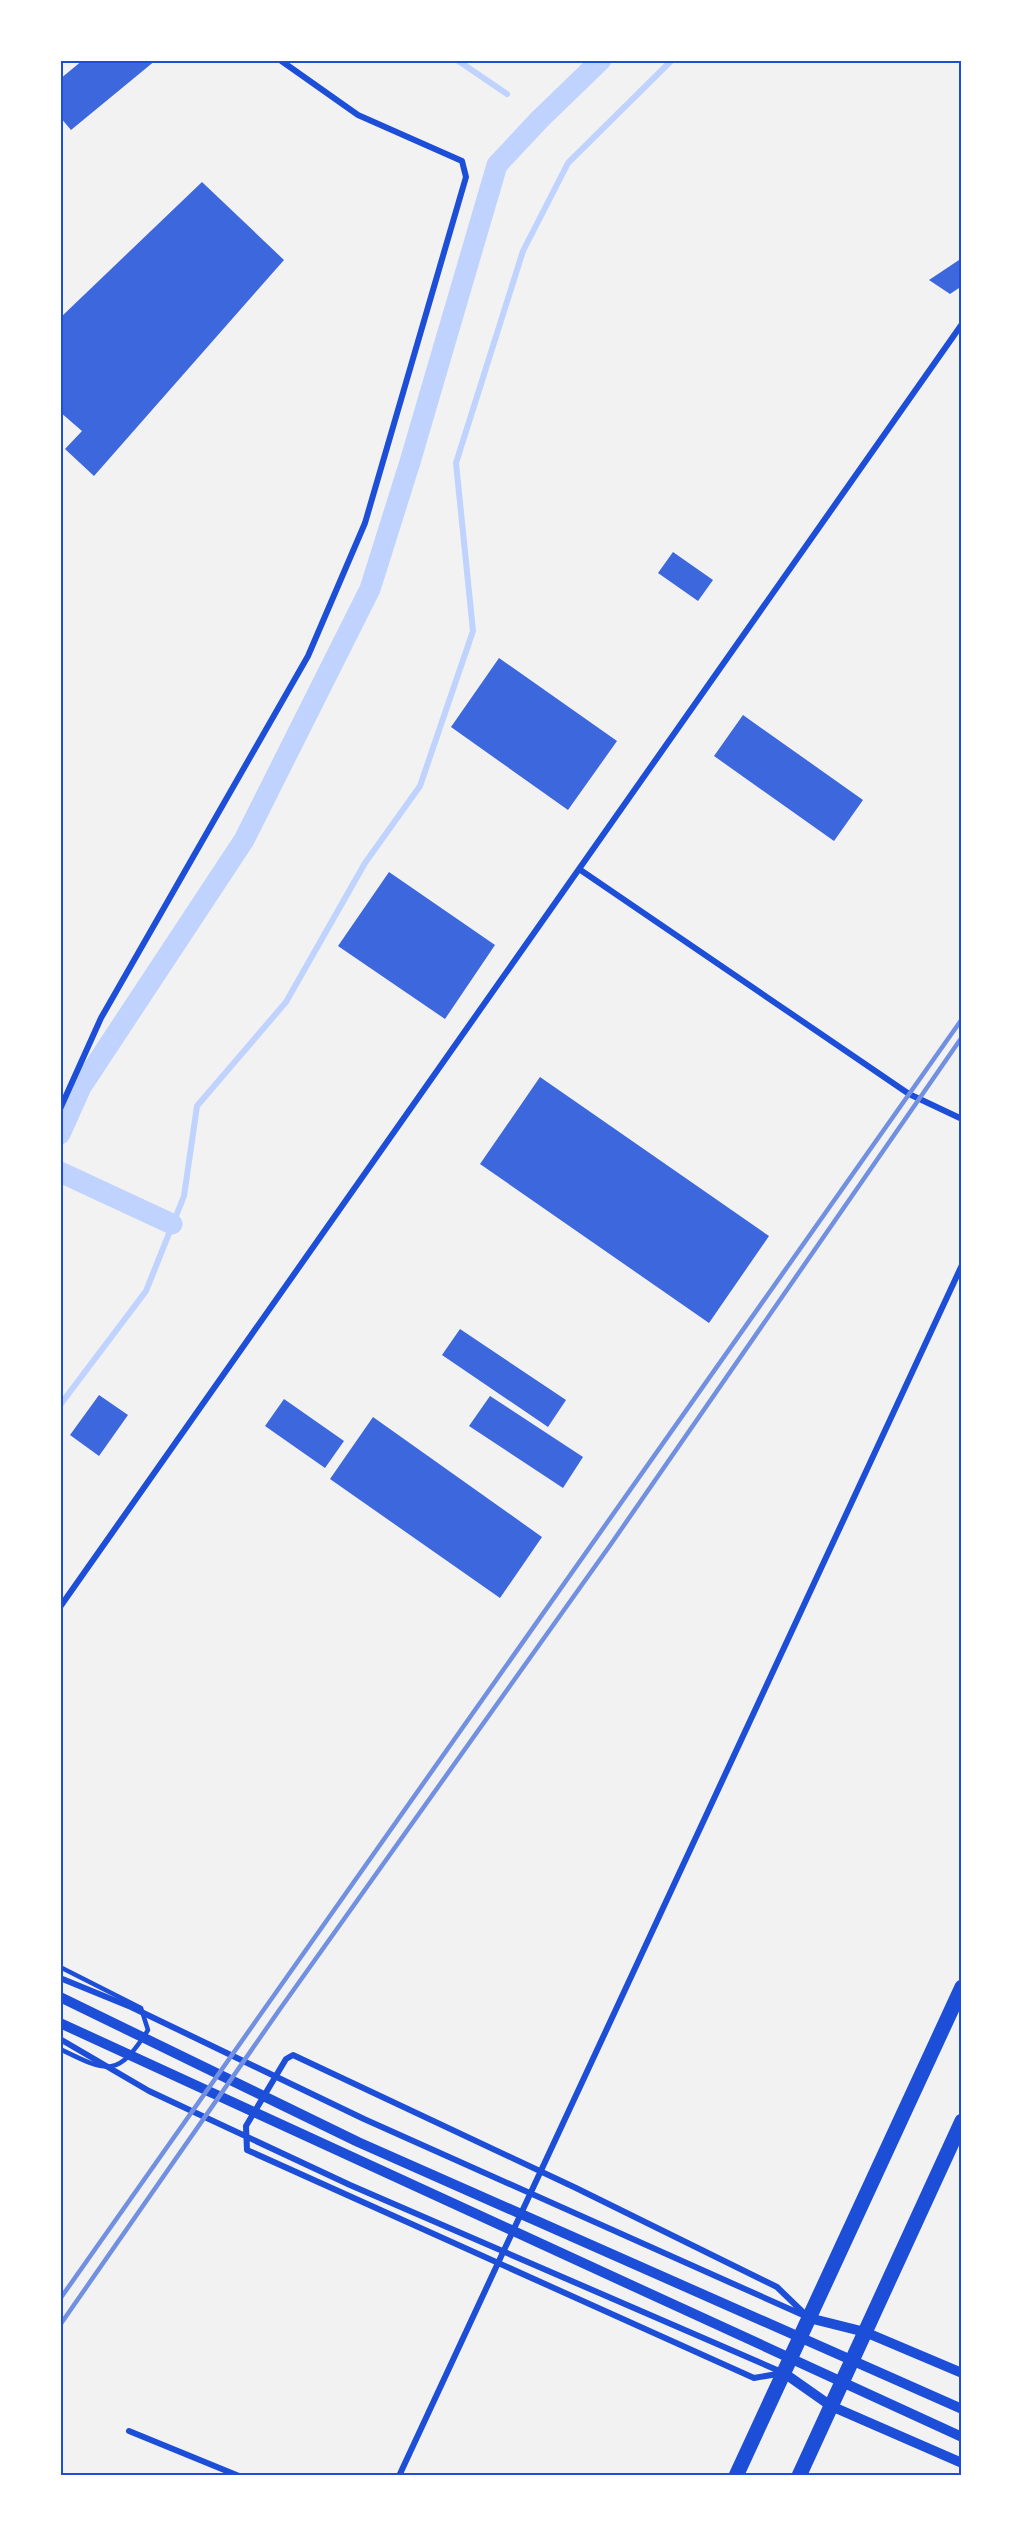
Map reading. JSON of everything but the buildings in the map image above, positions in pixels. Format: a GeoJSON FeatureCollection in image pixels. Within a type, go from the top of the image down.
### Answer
{"type":"FeatureCollection","features":[{"type":"Feature","properties":{"kind":"main road"},"geometry":{"type":"LineString","coordinates":[[736,2476],[962,1987]]}},
{"type":"Feature","properties":{"kind":"main road"},"geometry":{"type":"LineString","coordinates":[[799,2476],[962,2121]]}},
{"type":"Feature","properties":{"kind":"street"},"geometry":{"type":"LineString","coordinates":[[60,1108],[100,1017],[308,656],[365,523],[466,177],[462,161],[358,115],[280,60]]}},
{"type":"Feature","properties":{"kind":"street"},"geometry":{"type":"LineString","coordinates":[[60,1607],[962,324]]}},
{"type":"Feature","properties":{"kind":"street"},"geometry":{"type":"LineString","coordinates":[[579,869],[909,1094],[962,1119]]}},
{"type":"Feature","properties":{"kind":"street"},"geometry":{"type":"LineString","coordinates":[[399,2476],[962,1264]]}},
{"type":"Feature","properties":{"kind":"street"},"geometry":{"type":"LineString","coordinates":[[60,1978],[131,2007],[364,2119],[809,2318],[865,2332],[962,2373]]}},
{"type":"Feature","properties":{"kind":"street"},"geometry":{"type":"LineString","coordinates":[[60,1997],[358,2142],[962,2409]]}},
{"type":"Feature","properties":{"kind":"street"},"geometry":{"type":"LineString","coordinates":[[60,2023],[962,2437]]}},
{"type":"Feature","properties":{"kind":"street"},"geometry":{"type":"LineString","coordinates":[[60,2039],[149,2091],[350,2185],[784,2373],[831,2406],[962,2463]]}},
{"type":"Feature","properties":{"kind":"street"},"geometry":{"type":"LineString","coordinates":[[784,2373],[753,2378],[247,2150],[246,2126],[286,2059],[293,2055],[541,2171],[777,2287],[809,2318]]}},
{"type":"Feature","properties":{"kind":"street"},"geometry":{"type":"LineString","coordinates":[[129,2431],[239,2476]]}},
{"type":"Feature","properties":{"kind":"lane"},"geometry":{"type":"LineString","coordinates":[[60,1967],[141,2008],[148,2030],[136,2048],[118,2065],[99,2068],[60,2049]]}},
{"type":"Feature","properties":{"kind":"waterway"},"geometry":{"type":"LineString","coordinates":[[457,60],[507,94]]}},
{"type":"Feature","properties":{"kind":"waterway"},"geometry":{"type":"LineString","coordinates":[[60,1134],[81,1087],[244,840],[370,589],[410,462],[497,165],[540,119],[601,60]]}},
{"type":"Feature","properties":{"kind":"waterway"},"geometry":{"type":"LineString","coordinates":[[60,1405],[146,1291],[184,1196],[197,1106],[286,1002],[365,863],[420,786],[473,631],[456,463],[523,251],[568,163],[672,60]]}},
{"type":"Feature","properties":{"kind":"waterway"},"geometry":{"type":"LineString","coordinates":[[60,1172],[172,1224]]}},
{"type":"Feature","properties":{"kind":"railway"},"geometry":{"type":"LineString","coordinates":[[60,2299],[962,1019]]}},
{"type":"Feature","properties":{"kind":"railway"},"geometry":{"type":"LineString","coordinates":[[60,2325],[280,2009],[611,1544],[962,1037]]}}]}
